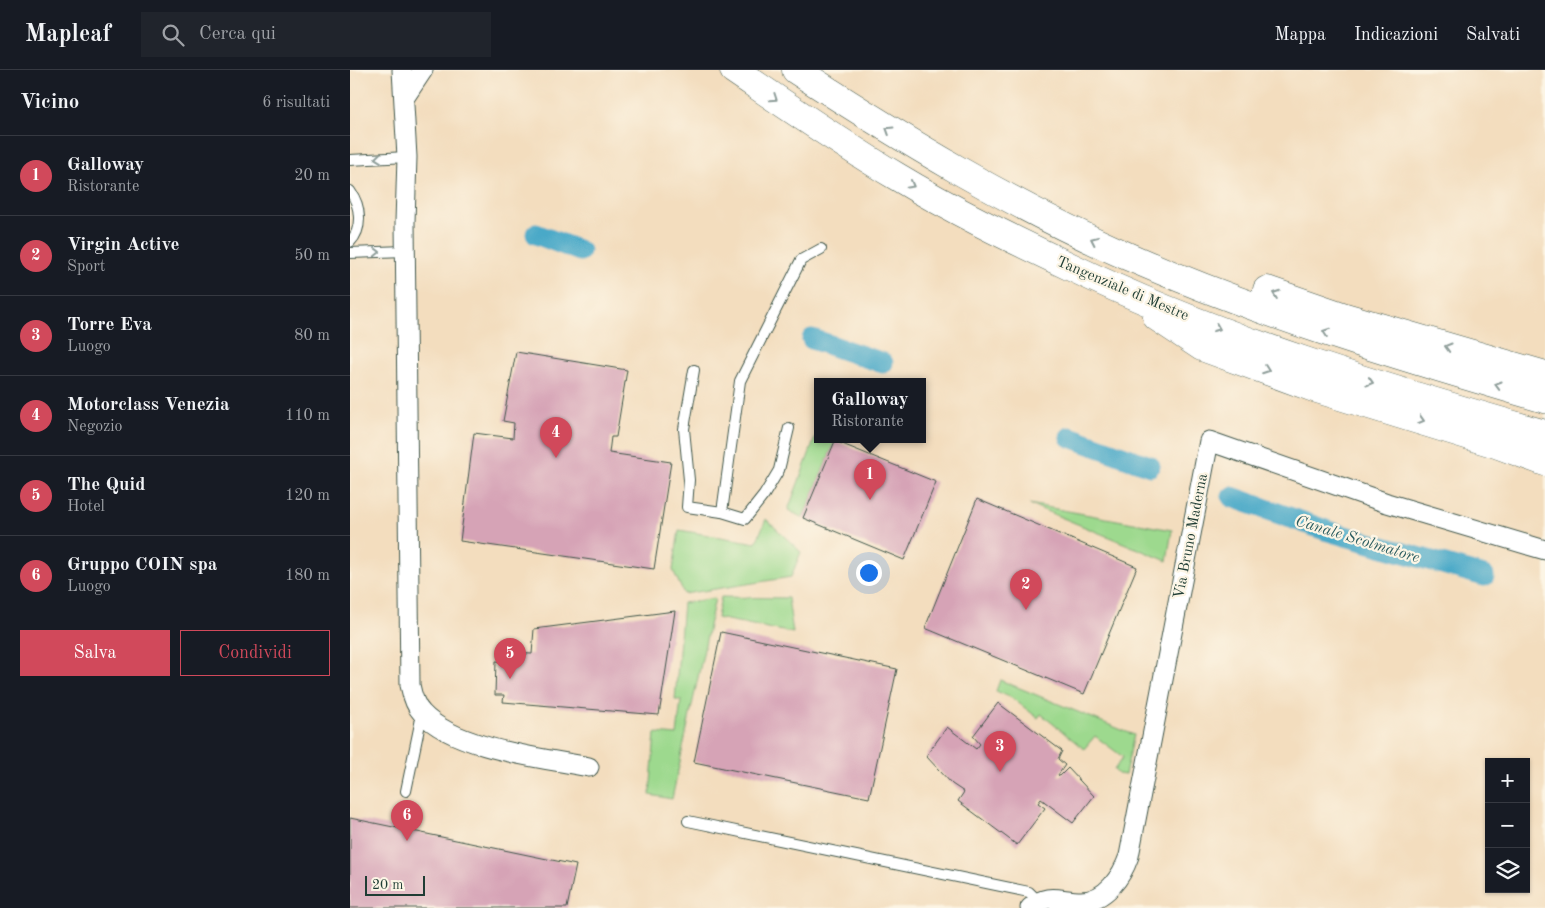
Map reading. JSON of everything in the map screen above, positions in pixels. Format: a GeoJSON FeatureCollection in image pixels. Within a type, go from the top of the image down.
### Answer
{"type":"FeatureCollection","features":[{"type":"Feature","properties":{"kind":"highway","name":"Tangenziale di Mestre"},"geometry":{"type":"LineString","coordinates":[[734,70],[833,137],[898,177],[1064,264],[1117,288],[1256,344],[1323,367],[1545,434]]}},
{"type":"Feature","properties":{"kind":"highway","name":"Tangenziale di Mestre"},"geometry":{"type":"LineString","coordinates":[[796,70],[910,143],[974,179],[1128,256],[1334,335],[1545,399]]}},
{"type":"Feature","properties":{"kind":"highway"},"geometry":{"type":"LineString","coordinates":[[1128,256],[1228,275],[1346,317],[1545,375]]}},
{"type":"Feature","properties":{"kind":"highway"},"geometry":{"type":"LineString","coordinates":[[1117,288],[1202,347],[1314,388],[1496,444],[1545,462]]}},
{"type":"Feature","properties":{"kind":"street"},"geometry":{"type":"LineString","coordinates":[[389,70],[405,97]]}},
{"type":"Feature","properties":{"kind":"street"},"geometry":{"type":"LineString","coordinates":[[402,70],[407,157],[405,251],[410,685],[414,702],[422,714],[454,735],[479,744],[589,767]]}},
{"type":"Feature","properties":{"kind":"street"},"geometry":{"type":"LineString","coordinates":[[405,97],[423,70]]}},
{"type":"Feature","properties":{"kind":"street","name":"Via Bruno Maderna"},"geometry":{"type":"LineString","coordinates":[[1034,904],[1047,898],[1082,901],[1095,898],[1106,892],[1123,874],[1129,856],[1142,793],[1209,441],[1387,503],[1545,550]]}},
{"type":"Feature","properties":{"kind":"lane"},"geometry":{"type":"LineString","coordinates":[[350,160],[407,157]]}},
{"type":"Feature","properties":{"kind":"lane"},"geometry":{"type":"LineString","coordinates":[[350,191],[359,217],[355,237],[350,242]]}},
{"type":"Feature","properties":{"kind":"lane"},"geometry":{"type":"LineString","coordinates":[[722,512],[740,380],[802,260],[821,249]]}},
{"type":"Feature","properties":{"kind":"lane"},"geometry":{"type":"LineString","coordinates":[[350,253],[405,251]]}},
{"type":"Feature","properties":{"kind":"lane"},"geometry":{"type":"LineString","coordinates":[[694,370],[684,429],[689,480],[686,507],[722,512],[745,519],[758,503],[779,470],[789,428]]}},
{"type":"Feature","properties":{"kind":"lane"},"geometry":{"type":"LineString","coordinates":[[406,791],[422,714]]}},
{"type":"Feature","properties":{"kind":"lane"},"geometry":{"type":"LineString","coordinates":[[688,821],[1029,892],[1034,904]]}},
{"type":"Feature","properties":{"kind":"green space"},"geometry":{"type":"Polygon","coordinates":[[[814,441],[814,443],[834,443],[803,518],[788,510],[814,441]]]}},
{"type":"Feature","properties":{"kind":"green space"},"geometry":{"type":"Polygon","coordinates":[[[1029,504],[1172,530],[1167,561],[1029,504]]]}},
{"type":"Feature","properties":{"kind":"green space"},"geometry":{"type":"Polygon","coordinates":[[[766,519],[801,552],[791,577],[684,594],[673,570],[679,530],[756,543],[766,519]]]}},
{"type":"Feature","properties":{"kind":"green space"},"geometry":{"type":"Polygon","coordinates":[[[721,597],[788,598],[793,633],[717,618],[721,597]]]}},
{"type":"Feature","properties":{"kind":"green space"},"geometry":{"type":"Polygon","coordinates":[[[715,598],[672,799],[650,795],[655,733],[677,735],[681,700],[675,700],[683,603],[715,598]]]}},
{"type":"Feature","properties":{"kind":"green space"},"geometry":{"type":"Polygon","coordinates":[[[1000,680],[1134,735],[1125,775],[1118,774],[1114,770],[1123,757],[1095,736],[1084,749],[1041,714],[1038,718],[1012,698],[996,691],[1000,680]]]}},
{"type":"Feature","properties":{"kind":"building"},"geometry":{"type":"Polygon","coordinates":[[[516,352],[627,370],[616,437],[611,437],[609,453],[671,462],[654,569],[460,541],[474,433],[513,438],[514,423],[503,421],[516,352]]]}},
{"type":"Feature","properties":{"kind":"building"},"geometry":{"type":"Polygon","coordinates":[[[834,443],[840,443],[936,482],[904,560],[803,518],[834,443]]]}},
{"type":"Feature","properties":{"kind":"building"},"geometry":{"type":"Polygon","coordinates":[[[977,499],[1137,567],[1084,694],[925,628],[977,499]]]}},
{"type":"Feature","properties":{"kind":"building"},"geometry":{"type":"Polygon","coordinates":[[[675,611],[659,715],[503,702],[504,695],[495,695],[496,661],[506,662],[507,653],[532,654],[534,629],[675,611]]]}},
{"type":"Feature","properties":{"kind":"building"},"geometry":{"type":"Polygon","coordinates":[[[721,632],[897,669],[869,798],[694,762],[721,632]]]}},
{"type":"Feature","properties":{"kind":"building"},"geometry":{"type":"Polygon","coordinates":[[[998,703],[1062,751],[1058,759],[1065,765],[1058,775],[1060,776],[1068,768],[1094,796],[1073,823],[1041,799],[1038,803],[1045,808],[1017,845],[958,801],[964,792],[952,784],[926,756],[947,727],[976,749],[980,744],[973,736],[998,703]]]}},
{"type":"Feature","properties":{"kind":"building"},"geometry":{"type":"Polygon","coordinates":[[[350,818],[576,865],[567,908],[350,908],[350,818]]]}},
{"type":"Feature","properties":{"kind":"waterway","name":"Canale Scolmatore"},"geometry":{"type":"LineString","coordinates":[[536,234],[580,251]]}},
{"type":"Feature","properties":{"kind":"waterway","name":"Canale Scolmatore"},"geometry":{"type":"LineString","coordinates":[[812,339],[883,363]]}},
{"type":"Feature","properties":{"kind":"waterway","name":"Canale Scolmatore"},"geometry":{"type":"LineString","coordinates":[[1070,437],[1150,466]]}},
{"type":"Feature","properties":{"kind":"waterway","name":"Canale Scolmatore"},"geometry":{"type":"LineString","coordinates":[[1232,497],[1328,531],[1484,576]]}},
{"type":"Feature","properties":{"kind":"place","name":"Motorclass Venezia"},"geometry":{"type":"Point","coordinates":[556,458]}},
{"type":"Feature","properties":{"kind":"place","name":"Galloway"},"geometry":{"type":"Point","coordinates":[870,500]}},
{"type":"Feature","properties":{"kind":"place","name":"Virgin Active"},"geometry":{"type":"Point","coordinates":[1026,610]}},
{"type":"Feature","properties":{"kind":"place","name":"The Quid"},"geometry":{"type":"Point","coordinates":[510,679]}},
{"type":"Feature","properties":{"kind":"place","name":"Torre Eva"},"geometry":{"type":"Point","coordinates":[1000,772]}},
{"type":"Feature","properties":{"kind":"place","name":"Gruppo COIN spa"},"geometry":{"type":"Point","coordinates":[407,841]}}]}
